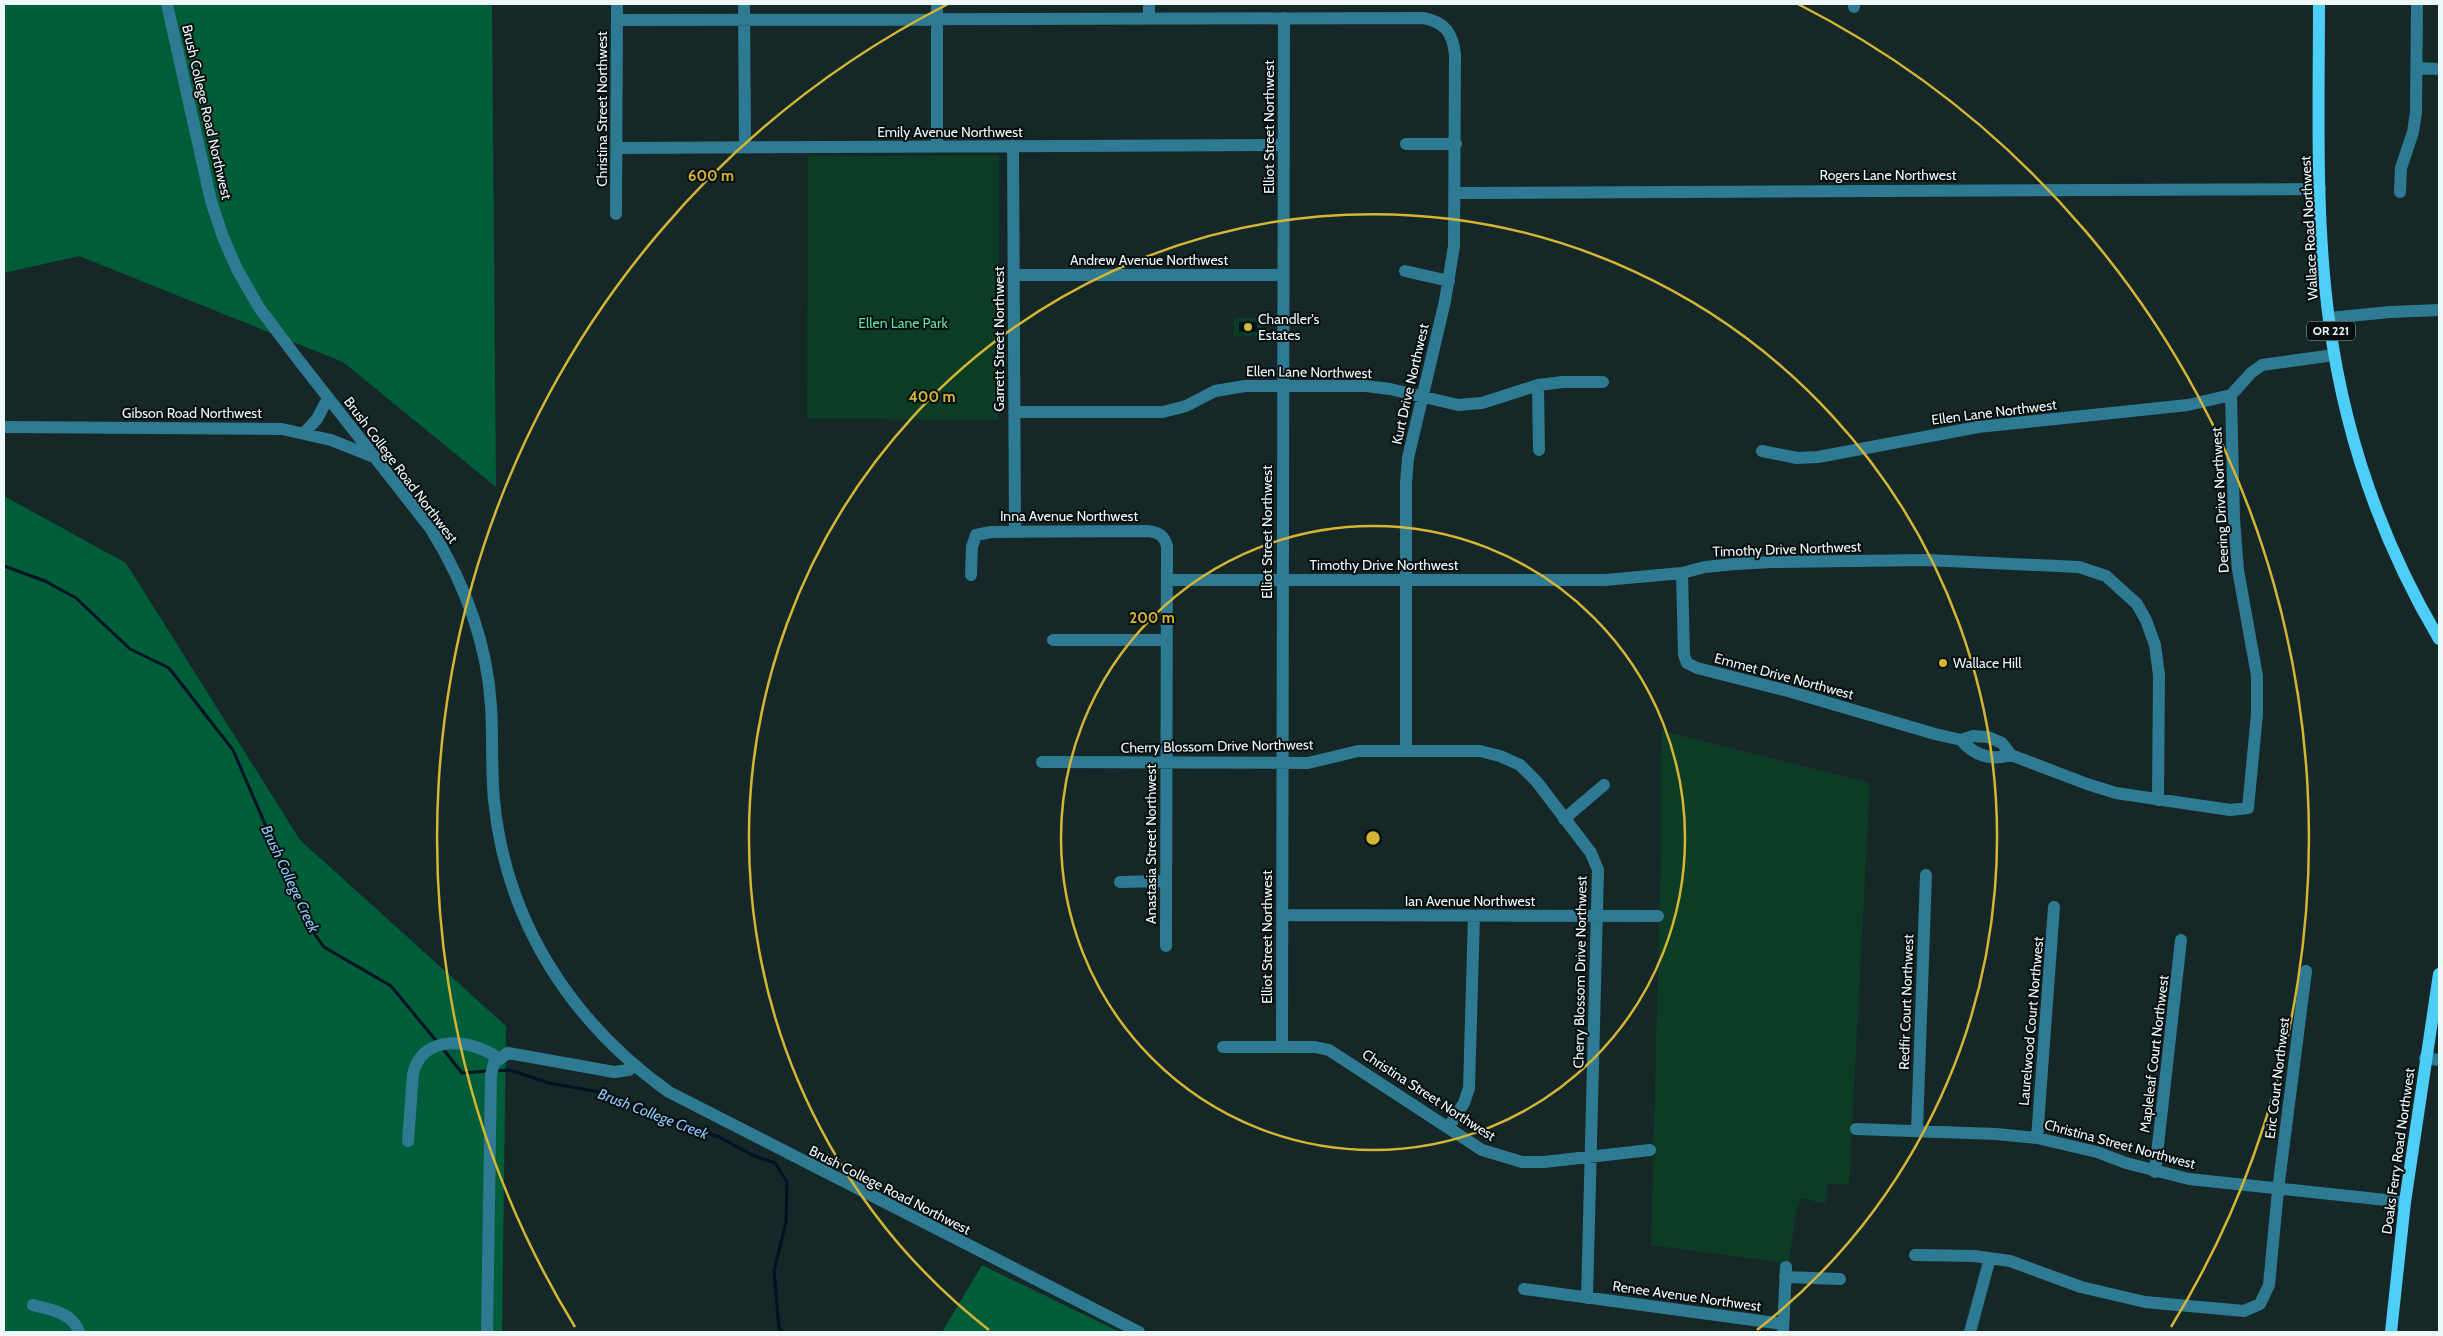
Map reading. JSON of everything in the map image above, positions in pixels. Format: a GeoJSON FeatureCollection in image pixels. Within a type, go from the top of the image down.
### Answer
{"type":"FeatureCollection","features":[{"type":"Feature","properties":{"kind":"main road","name":"Wallace Road Northwest"},"geometry":{"type":"LineString","coordinates":[[2319,4],[2320,189],[2329,318],[2334,355],[2353,437],[2382,523],[2418,602],[2439,639]]}},
{"type":"Feature","properties":{"kind":"main road","name":"Doaks Ferry Road Northwest"},"geometry":{"type":"LineString","coordinates":[[2391,1332],[2405,1202],[2439,974]]}},
{"type":"Feature","properties":{"kind":"street","name":"Brush College Road Northwest"},"geometry":{"type":"LineString","coordinates":[[167,4],[211,201],[223,237],[258,306],[431,530],[450,559],[477,627],[486,664],[491,706],[494,801],[499,833],[518,904],[542,953],[560,984],[589,1022],[633,1065],[684,1101],[1139,1332]]}},
{"type":"Feature","properties":{"kind":"street","name":"Christina Street Northwest"},"geometry":{"type":"LineString","coordinates":[[616,214],[617,4]]}},
{"type":"Feature","properties":{"kind":"street"},"geometry":{"type":"LineString","coordinates":[[744,4],[745,147]]}},
{"type":"Feature","properties":{"kind":"street"},"geometry":{"type":"LineString","coordinates":[[937,4],[937,147]]}},
{"type":"Feature","properties":{"kind":"street"},"geometry":{"type":"LineString","coordinates":[[1149,4],[1149,18]]}},
{"type":"Feature","properties":{"kind":"street"},"geometry":{"type":"LineString","coordinates":[[2400,192],[2401,168],[2413,132],[2416,112],[2418,68],[2417,4]]}},
{"type":"Feature","properties":{"kind":"street"},"geometry":{"type":"LineString","coordinates":[[617,20],[1284,18]]}},
{"type":"Feature","properties":{"kind":"street","name":"Kurt Drive Northwest"},"geometry":{"type":"LineString","coordinates":[[1284,18],[1423,18],[1436,20],[1447,28],[1454,40],[1456,144],[1454,246],[1449,282],[1408,458],[1406,751]]}},
{"type":"Feature","properties":{"kind":"street","name":"Elliot Street Northwest"},"geometry":{"type":"LineString","coordinates":[[1282,1047],[1284,18]]}},
{"type":"Feature","properties":{"kind":"street"},"geometry":{"type":"LineString","coordinates":[[2418,68],[2439,69]]}},
{"type":"Feature","properties":{"kind":"street"},"geometry":{"type":"LineString","coordinates":[[1406,144],[1456,144]]}},
{"type":"Feature","properties":{"kind":"street","name":"Emily Avenue Northwest"},"geometry":{"type":"LineString","coordinates":[[617,148],[1284,145]]}},
{"type":"Feature","properties":{"kind":"street","name":"Garrett Street Northwest"},"geometry":{"type":"LineString","coordinates":[[1013,146],[1015,531]]}},
{"type":"Feature","properties":{"kind":"street","name":"Rogers Lane Northwest"},"geometry":{"type":"LineString","coordinates":[[1456,193],[2320,189]]}},
{"type":"Feature","properties":{"kind":"street"},"geometry":{"type":"LineString","coordinates":[[1405,271],[1449,282]]}},
{"type":"Feature","properties":{"kind":"street","name":"Andrew Avenue Northwest"},"geometry":{"type":"LineString","coordinates":[[1014,275],[1283,275]]}},
{"type":"Feature","properties":{"kind":"street"},"geometry":{"type":"LineString","coordinates":[[2329,318],[2390,312],[2439,310]]}},
{"type":"Feature","properties":{"kind":"street"},"geometry":{"type":"LineString","coordinates":[[2231,395],[2251,373],[2262,365],[2334,355]]}},
{"type":"Feature","properties":{"kind":"street","name":"Ellen Lane Northwest"},"geometry":{"type":"LineString","coordinates":[[1014,412],[1163,412],[1186,406],[1215,391],[1228,387],[1283,386],[1366,386],[1423,396],[1458,405],[1482,403],[1538,385],[1564,382],[1603,382]]}},
{"type":"Feature","properties":{"kind":"street"},"geometry":{"type":"LineString","coordinates":[[1538,385],[1539,450]]}},
{"type":"Feature","properties":{"kind":"street","name":"Ellen Lane Northwest"},"geometry":{"type":"LineString","coordinates":[[1762,451],[1797,458],[1818,457],[1978,427],[2188,405],[2231,395]]}},
{"type":"Feature","properties":{"kind":"street","name":"Deering Drive Northwest"},"geometry":{"type":"LineString","coordinates":[[2231,395],[2234,519],[2238,570],[2256,676],[2256,730],[2248,808]]}},
{"type":"Feature","properties":{"kind":"street"},"geometry":{"type":"LineString","coordinates":[[305,432],[317,419],[328,398]]}},
{"type":"Feature","properties":{"kind":"street","name":"Gibson Road Northwest"},"geometry":{"type":"LineString","coordinates":[[4,427],[247,428],[305,432],[355,448],[375,458]]}},
{"type":"Feature","properties":{"kind":"street","name":"Inna Avenue Northwest"},"geometry":{"type":"LineString","coordinates":[[971,575],[972,547],[976,535],[1015,531],[1147,531],[1161,534]]}},
{"type":"Feature","properties":{"kind":"street","name":"Anastasia Street Northwest"},"geometry":{"type":"LineString","coordinates":[[1161,534],[1167,546],[1166,946]]}},
{"type":"Feature","properties":{"kind":"street","name":"Timothy Drive Northwest"},"geometry":{"type":"LineString","coordinates":[[1167,580],[1605,580],[1682,573],[1705,567],[1735,564],[1927,560],[2079,567],[2106,576],[2137,604],[2146,620],[2155,645],[2159,674],[2158,800]]}},
{"type":"Feature","properties":{"kind":"street","name":"Emmet Drive Northwest"},"geometry":{"type":"LineString","coordinates":[[1682,573],[1684,655],[1687,663],[1725,676],[1788,691],[1935,734],[1961,740],[1973,736],[1988,737],[2002,743],[2011,755]]}},
{"type":"Feature","properties":{"kind":"street"},"geometry":{"type":"LineString","coordinates":[[1053,640],[1167,640]]}},
{"type":"Feature","properties":{"kind":"street","name":"Emmet Drive Northwest"},"geometry":{"type":"LineString","coordinates":[[1961,740],[1969,749],[1979,755],[1991,758],[2011,755],[2116,793],[2230,810],[2248,808]]}},
{"type":"Feature","properties":{"kind":"street","name":"Cherry Blossom Drive Northwest"},"geometry":{"type":"LineString","coordinates":[[1042,762],[1308,762],[1358,751],[1406,751],[1480,752],[1500,756],[1520,765],[1537,782],[1591,853],[1598,870],[1587,1298]]}},
{"type":"Feature","properties":{"kind":"street"},"geometry":{"type":"LineString","coordinates":[[1564,819],[1604,785]]}},
{"type":"Feature","properties":{"kind":"street","name":"Redfir Court Northwest"},"geometry":{"type":"LineString","coordinates":[[1917,1130],[1926,875]]}},
{"type":"Feature","properties":{"kind":"street"},"geometry":{"type":"LineString","coordinates":[[1120,882],[1166,881]]}},
{"type":"Feature","properties":{"kind":"street","name":"Laurelwood Court Northwest"},"geometry":{"type":"LineString","coordinates":[[2037,1138],[2054,906]]}},
{"type":"Feature","properties":{"kind":"street","name":"Ian Avenue Northwest"},"geometry":{"type":"LineString","coordinates":[[1282,915],[1658,916]]}},
{"type":"Feature","properties":{"kind":"street"},"geometry":{"type":"LineString","coordinates":[[1448,1128],[1464,1103],[1469,1088],[1474,916]]}},
{"type":"Feature","properties":{"kind":"street","name":"Mapleleaf Court Northwest"},"geometry":{"type":"LineString","coordinates":[[2155,1172],[2181,940]]}},
{"type":"Feature","properties":{"kind":"street","name":"Eric Court Northwest"},"geometry":{"type":"LineString","coordinates":[[1990,1258],[2031,1268],[2081,1287],[2136,1300],[2244,1311],[2260,1304],[2269,1285],[2278,1190],[2306,970]]}},
{"type":"Feature","properties":{"kind":"street"},"geometry":{"type":"LineString","coordinates":[[408,1141],[413,1074],[415,1064],[424,1051],[440,1045],[465,1044],[482,1048],[498,1058]]}},
{"type":"Feature","properties":{"kind":"street","name":"Christina Street Northwest"},"geometry":{"type":"LineString","coordinates":[[1223,1047],[1282,1047],[1329,1050],[1482,1150],[1522,1162],[1544,1162],[1591,1155],[1650,1150]]}},
{"type":"Feature","properties":{"kind":"street"},"geometry":{"type":"LineString","coordinates":[[487,1332],[491,1075],[494,1063],[498,1058],[508,1053],[614,1072],[629,1070],[633,1065]]}},
{"type":"Feature","properties":{"kind":"street"},"geometry":{"type":"LineString","coordinates":[[2425,1058],[2439,1060]]}},
{"type":"Feature","properties":{"kind":"street","name":"Christina Street Northwest"},"geometry":{"type":"LineString","coordinates":[[1856,1129],[1917,1130],[2037,1138],[2097,1152],[2155,1172],[2189,1179],[2278,1190],[2405,1202]]}},
{"type":"Feature","properties":{"kind":"street"},"geometry":{"type":"LineString","coordinates":[[1915,1255],[1990,1258],[1970,1332]]}},
{"type":"Feature","properties":{"kind":"street"},"geometry":{"type":"LineString","coordinates":[[1783,1328],[1786,1272],[1840,1280]]}},
{"type":"Feature","properties":{"kind":"street","name":"Renee Avenue Northwest"},"geometry":{"type":"LineString","coordinates":[[1524,1289],[1783,1328]]}},
{"type":"Feature","properties":{"kind":"street"},"geometry":{"type":"LineString","coordinates":[[33,1306],[62,1312],[70,1317],[79,1332]]}},
{"type":"Feature","properties":{"kind":"green space"},"geometry":{"type":"Polygon","coordinates":[[[4,4],[492,4],[496,487],[343,362],[79,256],[4,273],[4,4]]]}},
{"type":"Feature","properties":{"kind":"green space","name":"Ellen Lane Park"},"geometry":{"type":"Polygon","coordinates":[[[808,156],[999,156],[998,420],[807,419],[808,156]]]}},
{"type":"Feature","properties":{"kind":"green space","name":"Chandler's Estates"},"geometry":{"type":"Polygon","coordinates":[[[1234,318],[1262,318],[1262,336],[1234,336],[1234,318]]]}},
{"type":"Feature","properties":{"kind":"green space"},"geometry":{"type":"Polygon","coordinates":[[[4,496],[126,563],[300,840],[506,1026],[502,1332],[4,1332],[4,496]]]}},
{"type":"Feature","properties":{"kind":"green space"},"geometry":{"type":"Polygon","coordinates":[[[1662,731],[1870,783],[1849,1185],[1828,1183],[1825,1204],[1801,1198],[1795,1217],[1789,1264],[1651,1245],[1661,855],[1662,731]]]}},
{"type":"Feature","properties":{"kind":"green space"},"geometry":{"type":"Polygon","coordinates":[[[982,1265],[1120,1332],[942,1332],[982,1265]]]}},
{"type":"Feature","properties":{"kind":"water"},"geometry":{"type":"Polygon","coordinates":[[[1239,322],[1257,322],[1257,332],[1239,332],[1239,322]]]}},
{"type":"Feature","properties":{"kind":"waterway","name":"Brush College Creek"},"geometry":{"type":"LineString","coordinates":[[4,566],[45,581],[76,598],[130,649],[169,668],[233,750],[309,926],[324,947],[391,986],[438,1043]]}},
{"type":"Feature","properties":{"kind":"waterway","name":"Brush College Creek"},"geometry":{"type":"LineString","coordinates":[[443,1049],[462,1073],[488,1071]]}},
{"type":"Feature","properties":{"kind":"waterway","name":"Brush College Creek"},"geometry":{"type":"LineString","coordinates":[[494,1071],[510,1070],[549,1083],[605,1093],[719,1137],[752,1155],[775,1163],[787,1182],[786,1222],[774,1271],[779,1328],[783,1332]]}},
{"type":"Feature","properties":{"kind":"place","name":"Chandler's Estates"},"geometry":{"type":"Point","coordinates":[1248,327]}},
{"type":"Feature","properties":{"kind":"place","name":"Wallace Hill"},"geometry":{"type":"Point","coordinates":[1943,663]}}]}
